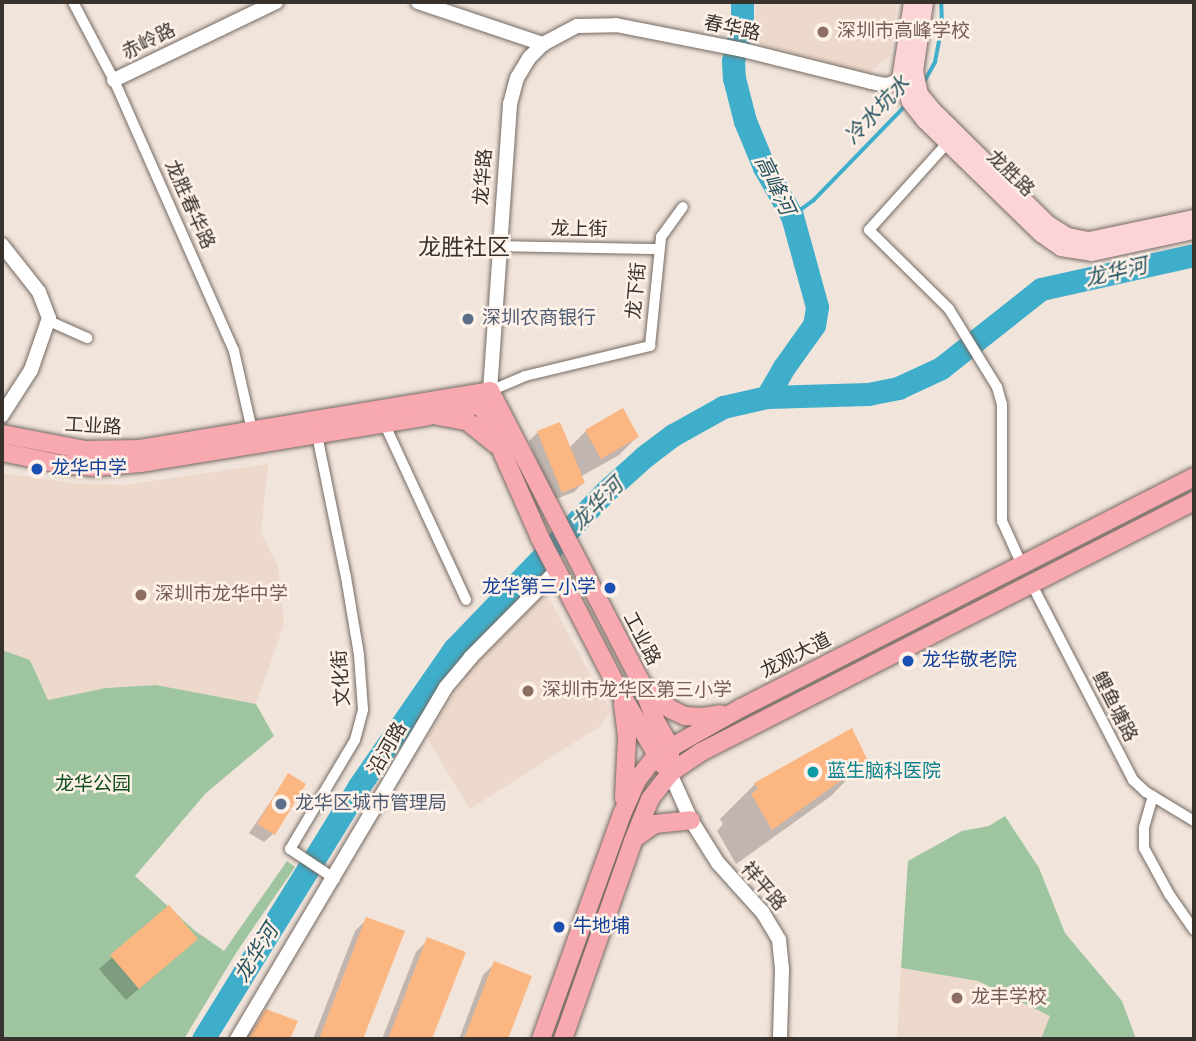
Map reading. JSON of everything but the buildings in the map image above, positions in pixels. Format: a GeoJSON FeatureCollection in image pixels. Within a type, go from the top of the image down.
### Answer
{"type":"FeatureCollection","features":[{"type":"Feature","properties":{"kind":"main road"},"geometry":{"type":"LineString","coordinates":[[910,84],[912,2]]}},
{"type":"Feature","properties":{"kind":"main road"},"geometry":{"type":"LineString","coordinates":[[910,84],[925,2]]}},
{"type":"Feature","properties":{"kind":"main road","name":"龙胜路"},"geometry":{"type":"LineString","coordinates":[[910,84],[920,105],[1041,234],[1061,248],[1082,253],[1104,252],[1194,231]]}},
{"type":"Feature","properties":{"kind":"main road","name":"龙胜路"},"geometry":{"type":"LineString","coordinates":[[951,138],[1047,223],[1068,236],[1101,238],[1194,218]]}},
{"type":"Feature","properties":{"kind":"main road","name":"工业路"},"geometry":{"type":"LineString","coordinates":[[2,434],[57,446],[140,449],[485,397]]}},
{"type":"Feature","properties":{"kind":"main road","name":"工业路"},"geometry":{"type":"LineString","coordinates":[[2,452],[96,467],[179,458],[424,417],[485,397]]}},
{"type":"Feature","properties":{"kind":"main road","name":"工业路"},"geometry":{"type":"LineString","coordinates":[[485,397],[502,455],[555,568],[621,694],[663,751]]}},
{"type":"Feature","properties":{"kind":"main road","name":"工业路"},"geometry":{"type":"LineString","coordinates":[[485,397],[640,680],[656,722],[670,773]]}},
{"type":"Feature","properties":{"kind":"main road"},"geometry":{"type":"LineString","coordinates":[[424,417],[444,416],[467,421],[485,433],[502,455]]}},
{"type":"Feature","properties":{"kind":"main road","name":"龙观大道"},"geometry":{"type":"LineString","coordinates":[[541,1039],[622,814],[637,780],[663,751],[741,708],[1194,477]]}},
{"type":"Feature","properties":{"kind":"main road"},"geometry":{"type":"LineString","coordinates":[[563,1039],[633,841],[650,799],[670,773],[701,752],[1194,501]]}},
{"type":"Feature","properties":{"kind":"main road"},"geometry":{"type":"LineString","coordinates":[[640,680],[663,705],[685,716],[703,717],[741,708]]}},
{"type":"Feature","properties":{"kind":"main road"},"geometry":{"type":"LineString","coordinates":[[621,694],[627,738],[622,814]]}},
{"type":"Feature","properties":{"kind":"main road"},"geometry":{"type":"LineString","coordinates":[[633,841],[641,832],[655,824],[691,820]]}},
{"type":"Feature","properties":{"kind":"street","name":"龙胜春华路"},"geometry":{"type":"LineString","coordinates":[[73,2],[114,80],[234,351],[252,430]]}},
{"type":"Feature","properties":{"kind":"street","name":"赤岭路"},"geometry":{"type":"LineString","coordinates":[[114,80],[276,2]]}},
{"type":"Feature","properties":{"kind":"street"},"geometry":{"type":"LineString","coordinates":[[418,2],[543,44]]}},
{"type":"Feature","properties":{"kind":"street","name":"春华路"},"geometry":{"type":"LineString","coordinates":[[543,44],[577,26],[616,25],[743,50],[885,85],[910,84]]}},
{"type":"Feature","properties":{"kind":"street","name":"龙华路"},"geometry":{"type":"LineString","coordinates":[[485,397],[510,104],[517,78],[529,58],[543,44]]}},
{"type":"Feature","properties":{"kind":"street"},"geometry":{"type":"LineString","coordinates":[[951,138],[869,230],[944,303],[981,358],[1000,395],[1002,521],[1022,565]]}},
{"type":"Feature","properties":{"kind":"street","name":"龙下街"},"geometry":{"type":"LineString","coordinates":[[485,397],[525,376],[650,345],[659,249],[666,230],[683,206]]}},
{"type":"Feature","properties":{"kind":"street"},"geometry":{"type":"LineString","coordinates":[[2,245],[39,292],[49,321],[31,370],[2,415]]}},
{"type":"Feature","properties":{"kind":"street","name":"龙上街"},"geometry":{"type":"LineString","coordinates":[[498,246],[659,249]]}},
{"type":"Feature","properties":{"kind":"street"},"geometry":{"type":"LineString","coordinates":[[49,321],[87,338]]}},
{"type":"Feature","properties":{"kind":"street"},"geometry":{"type":"LineString","coordinates":[[384,423],[466,600]]}},
{"type":"Feature","properties":{"kind":"street","name":"文化街"},"geometry":{"type":"LineString","coordinates":[[317,435],[359,654],[363,710],[355,740],[290,849],[330,876]]}},
{"type":"Feature","properties":{"kind":"street","name":"沿河路"},"geometry":{"type":"LineString","coordinates":[[237,1039],[330,876],[446,687],[555,568]]}},
{"type":"Feature","properties":{"kind":"street","name":"鲤鱼塘路"},"geometry":{"type":"LineString","coordinates":[[1031,583],[1126,769],[1139,787],[1190,818]]}},
{"type":"Feature","properties":{"kind":"street","name":"祥平路"},"geometry":{"type":"LineString","coordinates":[[670,773],[691,820],[718,863],[763,913],[779,940],[782,970],[780,1039]]}},
{"type":"Feature","properties":{"kind":"street"},"geometry":{"type":"LineString","coordinates":[[1153,796],[1144,828],[1144,848],[1169,894],[1194,930]]}},
{"type":"Feature","properties":{"kind":"street"},"geometry":{"type":"LineString","coordinates":[[1190,818],[1194,804]]}},
{"type":"Feature","properties":{"kind":"shaded area","name":"深圳市高峰学校"},"geometry":{"type":"Polygon","coordinates":[[[754,2],[897,2],[890,56],[869,73],[749,41],[756,10],[754,2]]]}},
{"type":"Feature","properties":{"kind":"shaded area","name":"深圳市龙华中学"},"geometry":{"type":"Polygon","coordinates":[[[268,464],[261,533],[278,566],[284,624],[256,704],[156,685],[106,688],[48,700],[30,660],[2,650],[2,473],[73,483],[125,485],[268,464]]]}},
{"type":"Feature","properties":{"kind":"shaded area","name":"深圳市龙华区第三小学"},"geometry":{"type":"Polygon","coordinates":[[[546,593],[610,711],[602,725],[470,809],[427,738],[469,671],[546,593]]]}},
{"type":"Feature","properties":{"kind":"shaded area","name":"龙丰学校"},"geometry":{"type":"Polygon","coordinates":[[[901,968],[978,981],[1051,1016],[1041,1039],[897,1039],[901,968]]]}},
{"type":"Feature","properties":{"kind":"green space","name":"龙华公园"},"geometry":{"type":"Polygon","coordinates":[[[2,650],[30,660],[48,700],[106,688],[156,685],[256,704],[274,736],[206,793],[135,876],[194,930],[224,951],[287,861],[295,867],[236,953],[184,1039],[2,1039],[2,650]]]}},
{"type":"Feature","properties":{"kind":"green space"},"geometry":{"type":"Polygon","coordinates":[[[1005,816],[1039,868],[1065,933],[1122,1001],[1136,1039],[1041,1039],[1050,1016],[978,981],[901,968],[908,861],[962,831],[989,826],[1005,816]]]}},
{"type":"Feature","properties":{"kind":"waterway","name":"高峰河"},"geometry":{"type":"LineString","coordinates":[[742,2],[742,25],[733,61],[734,78],[745,121],[764,167],[792,216],[817,307],[814,325],[784,367],[767,397]]}},
{"type":"Feature","properties":{"kind":"waterway","name":"冷水坑水"},"geometry":{"type":"LineString","coordinates":[[923,84],[935,62],[942,25],[941,2]]}},
{"type":"Feature","properties":{"kind":"waterway","name":"冷水坑水"},"geometry":{"type":"LineString","coordinates":[[792,216],[813,201],[905,106]]}},
{"type":"Feature","properties":{"kind":"waterway","name":"龙华河"},"geometry":{"type":"LineString","coordinates":[[203,1039],[359,786],[454,649],[606,491],[645,456],[673,435],[723,407],[767,397],[868,394],[898,388],[941,368],[1041,289],[1194,255]]}},
{"type":"Feature","properties":{"kind":"place","name":"深圳市高峰学校"},"geometry":{"type":"Point","coordinates":[823,32]}},
{"type":"Feature","properties":{"kind":"place","name":"深圳农商银行"},"geometry":{"type":"Point","coordinates":[468,319]}},
{"type":"Feature","properties":{"kind":"place","name":"龙华中学"},"geometry":{"type":"Point","coordinates":[37,469]}},
{"type":"Feature","properties":{"kind":"place","name":"龙华第三小学"},"geometry":{"type":"Point","coordinates":[610,588]}},
{"type":"Feature","properties":{"kind":"place","name":"深圳市龙华中学"},"geometry":{"type":"Point","coordinates":[141,595]}},
{"type":"Feature","properties":{"kind":"place","name":"龙华敬老院"},"geometry":{"type":"Point","coordinates":[908,661]}},
{"type":"Feature","properties":{"kind":"place","name":"深圳市龙华区第三小学"},"geometry":{"type":"Point","coordinates":[528,691]}},
{"type":"Feature","properties":{"kind":"place","name":"蓝生脑科医院"},"geometry":{"type":"Point","coordinates":[813,772]}},
{"type":"Feature","properties":{"kind":"place","name":"龙华区城市管理局"},"geometry":{"type":"Point","coordinates":[281,804]}},
{"type":"Feature","properties":{"kind":"place","name":"牛地埔"},"geometry":{"type":"Point","coordinates":[559,927]}},
{"type":"Feature","properties":{"kind":"place","name":"龙丰学校"},"geometry":{"type":"Point","coordinates":[957,998]}},
{"type":"Feature","properties":{"kind":"district","name":"龙胜社区"},"geometry":{"type":"Point","coordinates":[464,248]}}]}
